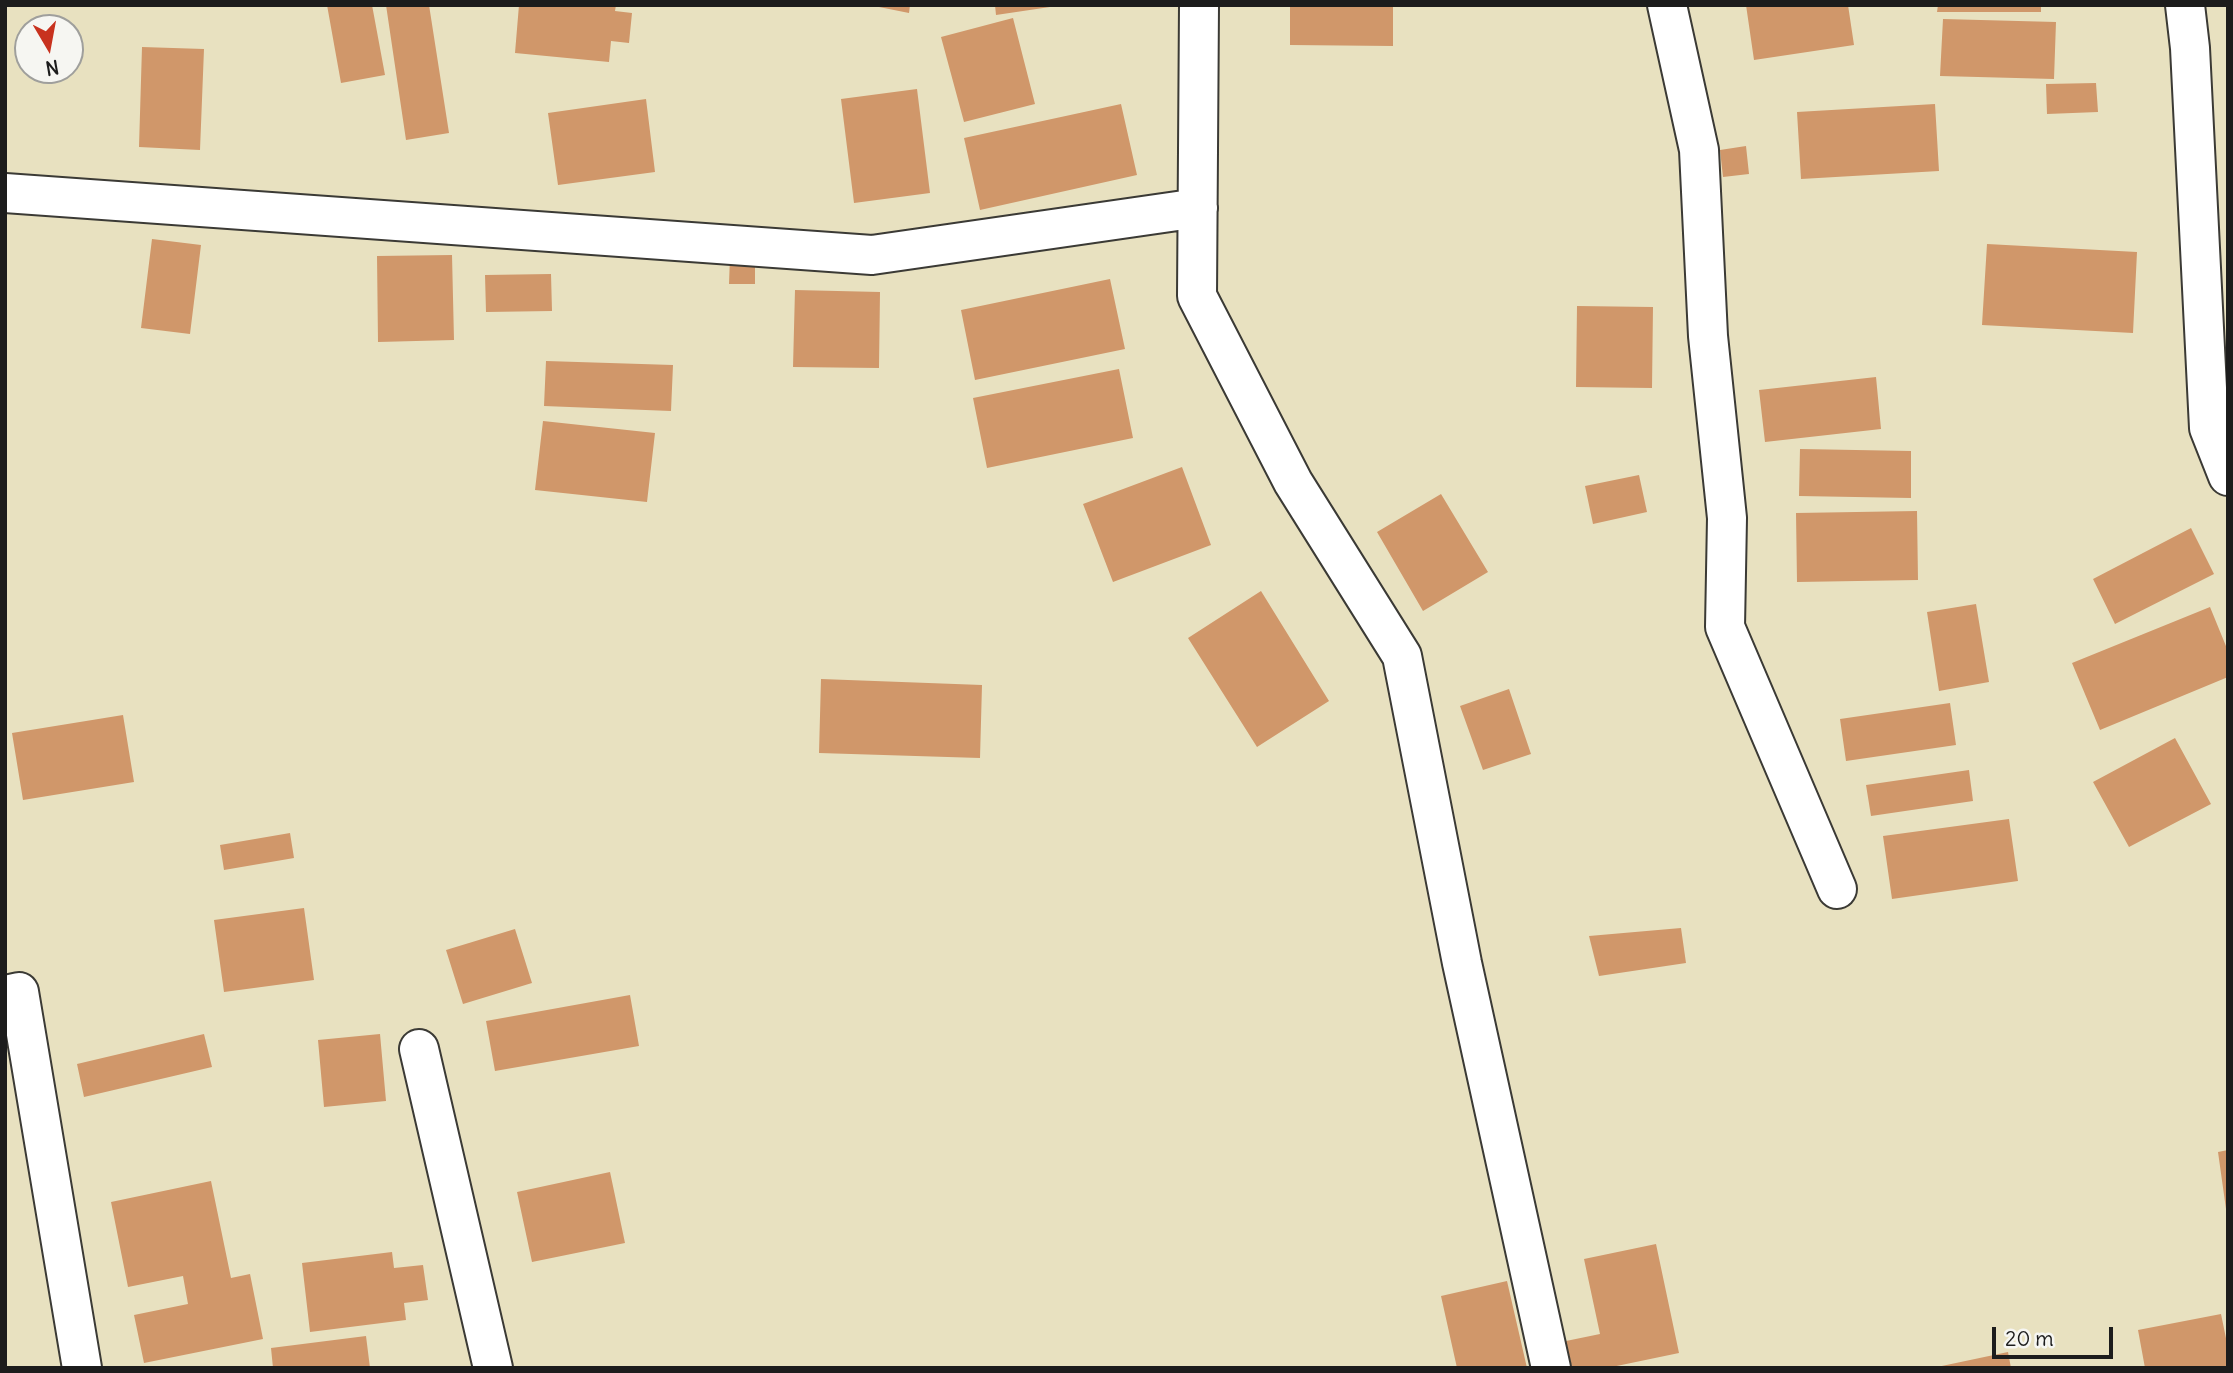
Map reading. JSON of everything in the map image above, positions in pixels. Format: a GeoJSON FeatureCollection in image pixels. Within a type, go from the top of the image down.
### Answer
{"type":"FeatureCollection","features":[{"type":"Feature","properties":{"kind":"street"},"geometry":{"type":"LineString","coordinates":[[1199,5],[1197,296],[1293,482],[1402,656],[1462,963],[1551,1368]]}},
{"type":"Feature","properties":{"kind":"street"},"geometry":{"type":"LineString","coordinates":[[1668,5],[1699,150],[1708,336],[1727,518],[1725,627],[1837,889]]}},
{"type":"Feature","properties":{"kind":"street"},"geometry":{"type":"LineString","coordinates":[[2185,5],[2190,48],[2209,428],[2228,476]]}},
{"type":"Feature","properties":{"kind":"street"},"geometry":{"type":"LineString","coordinates":[[5,193],[872,255],[1198,208]]}},
{"type":"Feature","properties":{"kind":"street"},"geometry":{"type":"LineString","coordinates":[[5,995],[19,992],[82,1368]]}},
{"type":"Feature","properties":{"kind":"street"},"geometry":{"type":"LineString","coordinates":[[419,1049],[493,1368]]}},
{"type":"Feature","properties":{"kind":"building"},"geometry":{"type":"Polygon","coordinates":[[[327,5],[372,5],[385,75],[341,83],[327,5]]]}},
{"type":"Feature","properties":{"kind":"building"},"geometry":{"type":"Polygon","coordinates":[[[386,5],[429,5],[449,133],[406,140],[386,5]]]}},
{"type":"Feature","properties":{"kind":"building"},"geometry":{"type":"Polygon","coordinates":[[[519,5],[616,5],[615,11],[632,13],[629,43],[611,41],[609,62],[515,53],[519,5]]]}},
{"type":"Feature","properties":{"kind":"building"},"geometry":{"type":"Polygon","coordinates":[[[869,5],[910,5],[909,13],[869,5]]]}},
{"type":"Feature","properties":{"kind":"building"},"geometry":{"type":"Polygon","coordinates":[[[995,5],[1050,5],[1050,7],[996,15],[995,5]]]}},
{"type":"Feature","properties":{"kind":"building"},"geometry":{"type":"Polygon","coordinates":[[[1290,5],[1393,5],[1393,46],[1290,45],[1290,5]]]}},
{"type":"Feature","properties":{"kind":"building"},"geometry":{"type":"Polygon","coordinates":[[[1746,5],[1848,5],[1854,45],[1754,60],[1746,5]]]}},
{"type":"Feature","properties":{"kind":"building"},"geometry":{"type":"Polygon","coordinates":[[[1938,5],[2041,5],[2041,12],[1937,12],[1938,5]]]}},
{"type":"Feature","properties":{"kind":"building"},"geometry":{"type":"Polygon","coordinates":[[[1013,18],[1035,104],[964,122],[941,37],[1013,18]]]}},
{"type":"Feature","properties":{"kind":"building"},"geometry":{"type":"Polygon","coordinates":[[[1943,19],[2056,22],[2054,79],[1940,76],[1943,19]]]}},
{"type":"Feature","properties":{"kind":"building"},"geometry":{"type":"Polygon","coordinates":[[[142,47],[204,49],[200,150],[139,147],[142,47]]]}},
{"type":"Feature","properties":{"kind":"building"},"geometry":{"type":"Polygon","coordinates":[[[2096,83],[2098,112],[2047,114],[2046,84],[2096,83]]]}},
{"type":"Feature","properties":{"kind":"building"},"geometry":{"type":"Polygon","coordinates":[[[917,89],[930,193],[854,203],[841,99],[917,89]]]}},
{"type":"Feature","properties":{"kind":"building"},"geometry":{"type":"Polygon","coordinates":[[[646,99],[655,172],[558,185],[548,113],[646,99]]]}},
{"type":"Feature","properties":{"kind":"building"},"geometry":{"type":"Polygon","coordinates":[[[1121,104],[1137,175],[980,210],[964,138],[1121,104]]]}},
{"type":"Feature","properties":{"kind":"building"},"geometry":{"type":"Polygon","coordinates":[[[1935,104],[1939,171],[1801,179],[1797,112],[1935,104]]]}},
{"type":"Feature","properties":{"kind":"building"},"geometry":{"type":"Polygon","coordinates":[[[1746,146],[1749,174],[1723,177],[1720,150],[1746,146]]]}},
{"type":"Feature","properties":{"kind":"building"},"geometry":{"type":"Polygon","coordinates":[[[152,239],[201,245],[190,334],[141,328],[152,239]]]}},
{"type":"Feature","properties":{"kind":"building"},"geometry":{"type":"Polygon","coordinates":[[[1987,244],[2137,252],[2133,333],[1982,325],[1987,244]]]}},
{"type":"Feature","properties":{"kind":"building"},"geometry":{"type":"Polygon","coordinates":[[[452,255],[454,340],[378,342],[377,256],[452,255]]]}},
{"type":"Feature","properties":{"kind":"building"},"geometry":{"type":"Polygon","coordinates":[[[730,256],[755,256],[755,284],[729,284],[730,256]]]}},
{"type":"Feature","properties":{"kind":"building"},"geometry":{"type":"Polygon","coordinates":[[[551,274],[552,311],[486,312],[485,275],[551,274]]]}},
{"type":"Feature","properties":{"kind":"building"},"geometry":{"type":"Polygon","coordinates":[[[1110,279],[1125,349],[975,380],[961,310],[1110,279]]]}},
{"type":"Feature","properties":{"kind":"building"},"geometry":{"type":"Polygon","coordinates":[[[795,290],[880,292],[879,368],[793,367],[795,290]]]}},
{"type":"Feature","properties":{"kind":"building"},"geometry":{"type":"Polygon","coordinates":[[[1577,306],[1653,307],[1652,388],[1576,387],[1577,306]]]}},
{"type":"Feature","properties":{"kind":"building"},"geometry":{"type":"Polygon","coordinates":[[[546,361],[673,365],[671,411],[544,406],[546,361]]]}},
{"type":"Feature","properties":{"kind":"building"},"geometry":{"type":"Polygon","coordinates":[[[1119,369],[1133,438],[987,468],[973,398],[1119,369]]]}},
{"type":"Feature","properties":{"kind":"building"},"geometry":{"type":"Polygon","coordinates":[[[1876,377],[1881,429],[1765,442],[1759,390],[1876,377]]]}},
{"type":"Feature","properties":{"kind":"building"},"geometry":{"type":"Polygon","coordinates":[[[543,421],[655,433],[647,502],[535,490],[543,421]]]}},
{"type":"Feature","properties":{"kind":"building"},"geometry":{"type":"Polygon","coordinates":[[[1800,449],[1911,451],[1911,498],[1799,496],[1800,449]]]}},
{"type":"Feature","properties":{"kind":"building"},"geometry":{"type":"Polygon","coordinates":[[[1182,467],[1211,545],[1113,582],[1083,504],[1182,467]]]}},
{"type":"Feature","properties":{"kind":"building"},"geometry":{"type":"Polygon","coordinates":[[[1639,475],[1647,512],[1593,524],[1585,486],[1639,475]]]}},
{"type":"Feature","properties":{"kind":"building"},"geometry":{"type":"Polygon","coordinates":[[[1441,494],[1488,572],[1423,611],[1377,532],[1441,494]]]}},
{"type":"Feature","properties":{"kind":"building"},"geometry":{"type":"Polygon","coordinates":[[[1917,511],[1918,580],[1797,582],[1796,513],[1917,511]]]}},
{"type":"Feature","properties":{"kind":"building"},"geometry":{"type":"Polygon","coordinates":[[[2191,528],[2214,574],[2115,624],[2093,579],[2191,528]]]}},
{"type":"Feature","properties":{"kind":"building"},"geometry":{"type":"Polygon","coordinates":[[[1261,591],[1329,701],[1257,747],[1188,638],[1261,591]]]}},
{"type":"Feature","properties":{"kind":"building"},"geometry":{"type":"Polygon","coordinates":[[[1976,604],[1989,682],[1939,691],[1927,612],[1976,604]]]}},
{"type":"Feature","properties":{"kind":"building"},"geometry":{"type":"Polygon","coordinates":[[[2210,607],[2228,651],[2228,677],[2100,730],[2072,663],[2210,607]]]}},
{"type":"Feature","properties":{"kind":"building"},"geometry":{"type":"Polygon","coordinates":[[[821,679],[982,685],[980,758],[819,753],[821,679]]]}},
{"type":"Feature","properties":{"kind":"building"},"geometry":{"type":"Polygon","coordinates":[[[1509,689],[1531,754],[1483,770],[1460,706],[1509,689]]]}},
{"type":"Feature","properties":{"kind":"building"},"geometry":{"type":"Polygon","coordinates":[[[1950,703],[1956,745],[1846,761],[1840,719],[1950,703]]]}},
{"type":"Feature","properties":{"kind":"building"},"geometry":{"type":"Polygon","coordinates":[[[123,715],[134,782],[23,800],[12,733],[123,715]]]}},
{"type":"Feature","properties":{"kind":"building"},"geometry":{"type":"Polygon","coordinates":[[[2175,738],[2211,804],[2129,847],[2093,782],[2175,738]]]}},
{"type":"Feature","properties":{"kind":"building"},"geometry":{"type":"Polygon","coordinates":[[[1969,770],[1973,801],[1871,816],[1866,785],[1969,770]]]}},
{"type":"Feature","properties":{"kind":"building"},"geometry":{"type":"Polygon","coordinates":[[[2009,819],[2018,881],[1892,899],[1883,836],[2009,819]]]}},
{"type":"Feature","properties":{"kind":"building"},"geometry":{"type":"Polygon","coordinates":[[[290,833],[294,858],[224,870],[220,845],[290,833]]]}},
{"type":"Feature","properties":{"kind":"building"},"geometry":{"type":"Polygon","coordinates":[[[304,908],[314,980],[224,992],[214,920],[304,908]]]}},
{"type":"Feature","properties":{"kind":"building"},"geometry":{"type":"Polygon","coordinates":[[[1681,928],[1686,963],[1599,976],[1589,936],[1681,928]]]}},
{"type":"Feature","properties":{"kind":"building"},"geometry":{"type":"Polygon","coordinates":[[[515,929],[532,983],[463,1004],[446,950],[515,929]]]}},
{"type":"Feature","properties":{"kind":"building"},"geometry":{"type":"Polygon","coordinates":[[[630,995],[639,1046],[495,1071],[486,1021],[630,995]]]}},
{"type":"Feature","properties":{"kind":"building"},"geometry":{"type":"Polygon","coordinates":[[[204,1034],[212,1067],[84,1097],[77,1064],[204,1034]]]}},
{"type":"Feature","properties":{"kind":"building"},"geometry":{"type":"Polygon","coordinates":[[[380,1034],[386,1101],[324,1107],[318,1040],[380,1034]]]}},
{"type":"Feature","properties":{"kind":"building"},"geometry":{"type":"Polygon","coordinates":[[[2228,1150],[2228,1209],[2226,1209],[2218,1152],[2228,1150]]]}},
{"type":"Feature","properties":{"kind":"building"},"geometry":{"type":"Polygon","coordinates":[[[610,1172],[625,1243],[532,1262],[517,1192],[610,1172]]]}},
{"type":"Feature","properties":{"kind":"building"},"geometry":{"type":"Polygon","coordinates":[[[211,1181],[231,1278],[250,1274],[263,1339],[144,1363],[134,1315],[188,1304],[183,1276],[128,1287],[111,1202],[211,1181]]]}},
{"type":"Feature","properties":{"kind":"building"},"geometry":{"type":"Polygon","coordinates":[[[1656,1244],[1679,1353],[1607,1368],[1572,1368],[1566,1341],[1600,1334],[1584,1259],[1656,1244]]]}},
{"type":"Feature","properties":{"kind":"building"},"geometry":{"type":"Polygon","coordinates":[[[392,1252],[394,1268],[423,1265],[428,1300],[404,1303],[406,1320],[310,1332],[302,1263],[392,1252]]]}},
{"type":"Feature","properties":{"kind":"building"},"geometry":{"type":"Polygon","coordinates":[[[1507,1281],[1527,1368],[1457,1368],[1441,1296],[1507,1281]]]}},
{"type":"Feature","properties":{"kind":"building"},"geometry":{"type":"Polygon","coordinates":[[[2221,1314],[2228,1348],[2228,1368],[2145,1368],[2138,1330],[2221,1314]]]}},
{"type":"Feature","properties":{"kind":"building"},"geometry":{"type":"Polygon","coordinates":[[[366,1336],[370,1368],[273,1368],[271,1348],[366,1336]]]}},
{"type":"Feature","properties":{"kind":"building"},"geometry":{"type":"Polygon","coordinates":[[[2008,1352],[2011,1368],[1937,1368],[1937,1367],[2008,1352]]]}}]}
